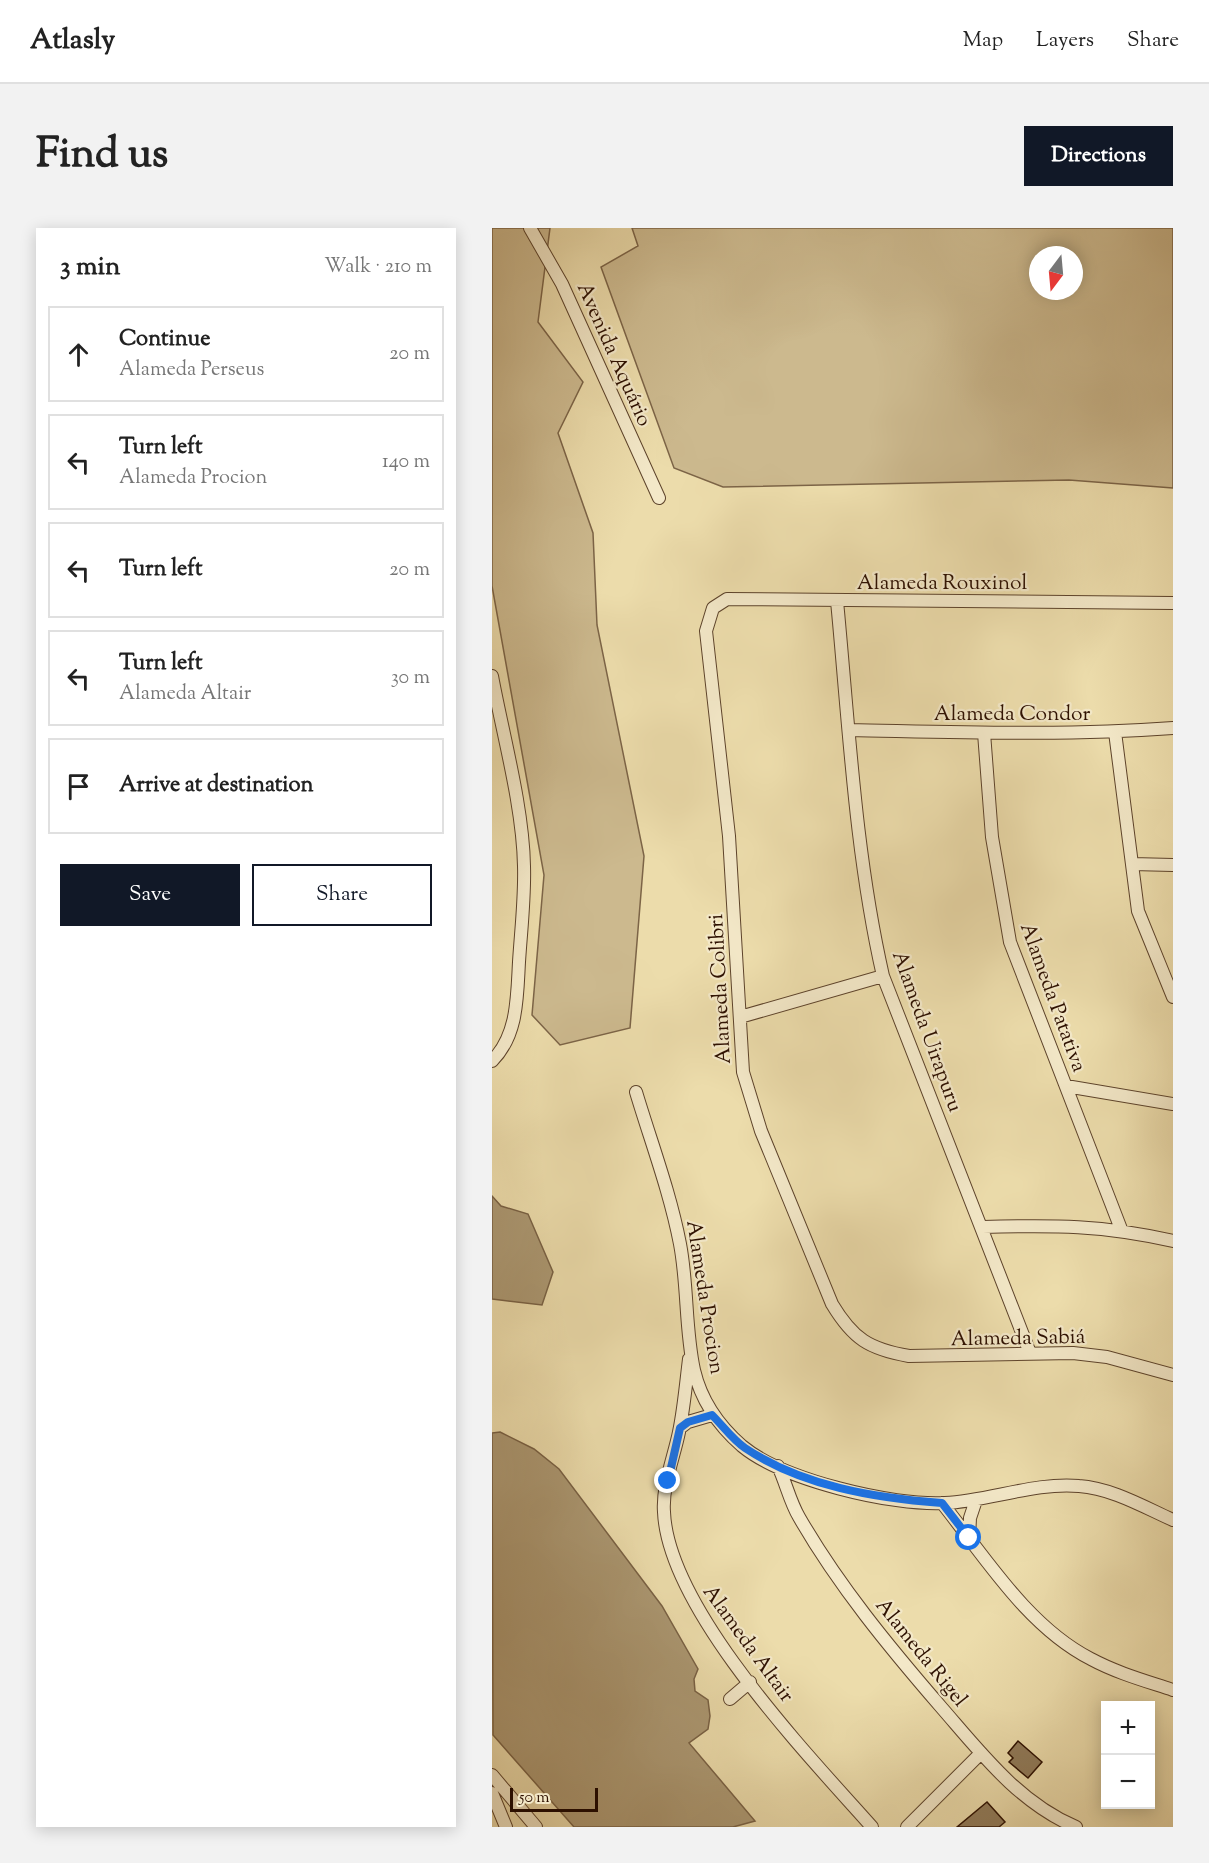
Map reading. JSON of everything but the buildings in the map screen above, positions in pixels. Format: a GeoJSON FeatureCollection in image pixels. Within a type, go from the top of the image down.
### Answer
{"type":"FeatureCollection","features":[{"type":"Feature","properties":{"kind":"street","name":"Avenida Aquário"},"geometry":{"type":"LineString","coordinates":[[530,228],[562,284],[659,498]]}},
{"type":"Feature","properties":{"kind":"street","name":"Alameda Rouxinol"},"geometry":{"type":"LineString","coordinates":[[713,608],[719,602],[727,599],[1173,603]]}},
{"type":"Feature","properties":{"kind":"street","name":"Alameda Uirapuru"},"geometry":{"type":"LineString","coordinates":[[837,601],[873,930],[883,976],[905,1037],[983,1227],[1030,1353]]}},
{"type":"Feature","properties":{"kind":"street","name":"Alameda Colibri"},"geometry":{"type":"LineString","coordinates":[[713,608],[706,631],[729,836],[743,1072],[761,1131],[832,1304],[846,1327],[863,1342]]}},
{"type":"Feature","properties":{"kind":"street"},"geometry":{"type":"LineString","coordinates":[[492,676],[520,826],[524,864],[517,998],[512,1028],[505,1045],[492,1061]]}},
{"type":"Feature","properties":{"kind":"street","name":"Alameda Condor"},"geometry":{"type":"LineString","coordinates":[[850,730],[984,733],[1115,732],[1173,728]]}},
{"type":"Feature","properties":{"kind":"street"},"geometry":{"type":"LineString","coordinates":[[1115,732],[1138,911],[1173,997]]}},
{"type":"Feature","properties":{"kind":"street","name":"Alameda Patativa"},"geometry":{"type":"LineString","coordinates":[[984,733],[992,837],[1010,942],[1122,1229]]}},
{"type":"Feature","properties":{"kind":"street"},"geometry":{"type":"LineString","coordinates":[[1132,864],[1173,865]]}},
{"type":"Feature","properties":{"kind":"street"},"geometry":{"type":"LineString","coordinates":[[740,1017],[883,976]]}},
{"type":"Feature","properties":{"kind":"street"},"geometry":{"type":"LineString","coordinates":[[1066,1086],[1173,1104]]}},
{"type":"Feature","properties":{"kind":"street","name":"Alameda Procion"},"geometry":{"type":"LineString","coordinates":[[636,1092],[680,1242],[686,1280],[694,1371],[712,1415],[743,1447],[797,1475],[867,1494],[942,1503],[976,1500],[1040,1489],[1079,1486],[1096,1488],[1173,1520]]}},
{"type":"Feature","properties":{"kind":"street"},"geometry":{"type":"LineString","coordinates":[[983,1227],[1054,1225],[1122,1229],[1173,1241]]}},
{"type":"Feature","properties":{"kind":"street","name":"Alameda Sabiá"},"geometry":{"type":"LineString","coordinates":[[863,1342],[883,1351],[909,1356],[945,1357],[1030,1353],[1107,1357],[1173,1375]]}},
{"type":"Feature","properties":{"kind":"street","name":"Alameda Altair"},"geometry":{"type":"LineString","coordinates":[[691,1346],[680,1428],[663,1509],[665,1533],[671,1556],[691,1598],[750,1682],[872,1827]]}},
{"type":"Feature","properties":{"kind":"street"},"geometry":{"type":"LineString","coordinates":[[680,1428],[688,1422],[712,1415]]}},
{"type":"Feature","properties":{"kind":"street","name":"Alameda Rigel"},"geometry":{"type":"LineString","coordinates":[[778,1466],[798,1516],[853,1598],[901,1660],[1014,1788],[1036,1806],[1076,1827]]}},
{"type":"Feature","properties":{"kind":"street"},"geometry":{"type":"LineString","coordinates":[[969,1538],[970,1518],[976,1500]]}},
{"type":"Feature","properties":{"kind":"street"},"geometry":{"type":"LineString","coordinates":[[942,1503],[1017,1596],[1071,1647],[1117,1671],[1173,1690]]}},
{"type":"Feature","properties":{"kind":"street"},"geometry":{"type":"LineString","coordinates":[[730,1699],[750,1682]]}},
{"type":"Feature","properties":{"kind":"street"},"geometry":{"type":"LineString","coordinates":[[907,1827],[981,1753]]}},
{"type":"Feature","properties":{"kind":"street"},"geometry":{"type":"LineString","coordinates":[[492,1775],[536,1827]]}},
{"type":"Feature","properties":{"kind":"street"},"geometry":{"type":"LineString","coordinates":[[492,1793],[495,1816],[506,1827]]}},
{"type":"Feature","properties":{"kind":"street"},"geometry":{"type":"LineString","coordinates":[[495,1816],[519,1808]]}},
{"type":"Feature","properties":{"kind":"shaded area"},"geometry":{"type":"Polygon","coordinates":[[[492,228],[550,228],[538,322],[583,382],[558,433],[593,533],[597,625],[644,856],[630,1028],[560,1045],[532,1015],[544,875],[492,586],[492,228]]]}},
{"type":"Feature","properties":{"kind":"shaded area"},"geometry":{"type":"Polygon","coordinates":[[[632,228],[1173,228],[1173,488],[1069,480],[723,487],[674,468],[601,267],[638,246],[632,228]]]}},
{"type":"Feature","properties":{"kind":"shaded area"},"geometry":{"type":"Polygon","coordinates":[[[492,1196],[501,1206],[528,1214],[553,1272],[542,1305],[492,1299],[492,1196]]]}},
{"type":"Feature","properties":{"kind":"shaded area"},"geometry":{"type":"Polygon","coordinates":[[[500,1432],[534,1449],[559,1469],[662,1606],[698,1669],[694,1679],[695,1691],[708,1700],[710,1716],[708,1729],[689,1743],[755,1821],[733,1827],[574,1827],[493,1735],[492,1433],[500,1432]]]}},
{"type":"Feature","properties":{"kind":"route"},"geometry":{"type":"LineString","coordinates":[[668,1481],[680,1428],[688,1422],[712,1415],[743,1447],[797,1475],[867,1494],[942,1503],[969,1538]]}}]}
